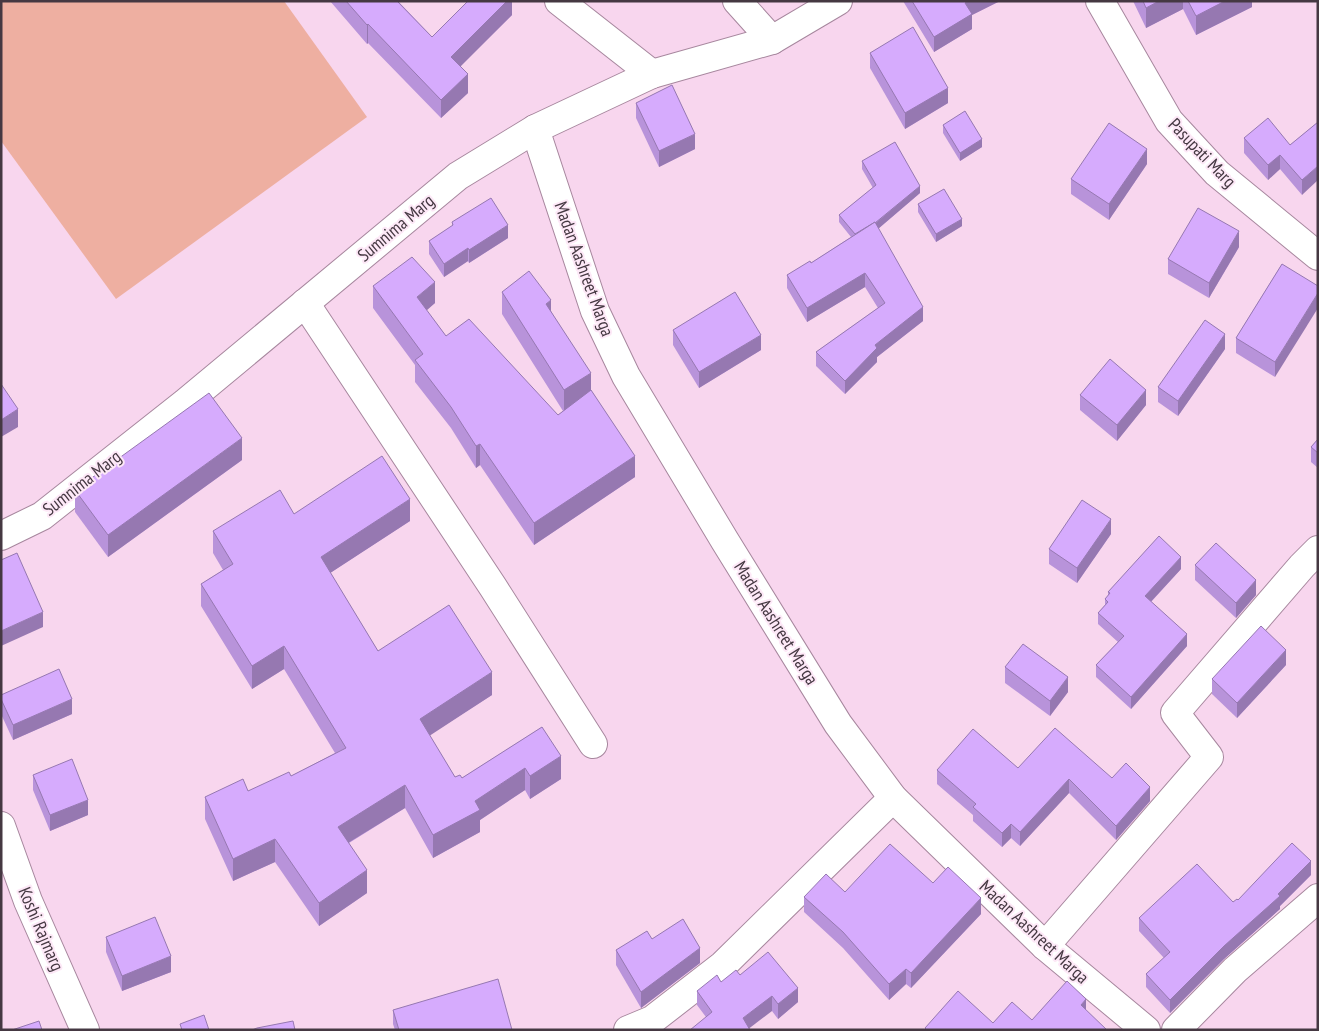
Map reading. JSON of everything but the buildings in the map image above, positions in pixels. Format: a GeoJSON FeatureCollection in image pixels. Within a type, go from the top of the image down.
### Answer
{"type":"FeatureCollection","features":[{"type":"Feature","properties":{"kind":"street"},"geometry":{"type":"LineString","coordinates":[[559,1],[652,74]]}},
{"type":"Feature","properties":{"kind":"street"},"geometry":{"type":"LineString","coordinates":[[737,1],[772,40]]}},
{"type":"Feature","properties":{"kind":"street","name":"Sumnima Marg"},"geometry":{"type":"LineString","coordinates":[[1,536],[42,516],[185,403],[458,176],[536,129],[652,74],[772,40],[838,1]]}},
{"type":"Feature","properties":{"kind":"street","name":"Pasupati Marg"},"geometry":{"type":"LineString","coordinates":[[1100,1],[1169,121],[1217,173],[1318,256]]}},
{"type":"Feature","properties":{"kind":"street","name":"Madan Aashreet Marga"},"geometry":{"type":"LineString","coordinates":[[536,129],[596,311],[626,376],[838,724],[893,798],[1045,946],[1146,1030]]}},
{"type":"Feature","properties":{"kind":"street"},"geometry":{"type":"LineString","coordinates":[[304,303],[493,587],[593,744]]}},
{"type":"Feature","properties":{"kind":"street"},"geometry":{"type":"LineString","coordinates":[[1045,946],[1209,757],[1175,713],[1318,550]]}},
{"type":"Feature","properties":{"kind":"street"},"geometry":{"type":"LineString","coordinates":[[628,1030],[652,1020],[723,965],[893,798]]}},
{"type":"Feature","properties":{"kind":"street","name":"Koshi Rajmarg"},"geometry":{"type":"LineString","coordinates":[[1,826],[28,901],[85,1030]]}},
{"type":"Feature","properties":{"kind":"street"},"geometry":{"type":"LineString","coordinates":[[1176,1030],[1235,970],[1318,898]]}},
{"type":"Feature","properties":{"kind":"shaded area"},"geometry":{"type":"Polygon","coordinates":[[[1,1],[284,1],[367,117],[116,299],[1,141],[1,1]]]}}]}
